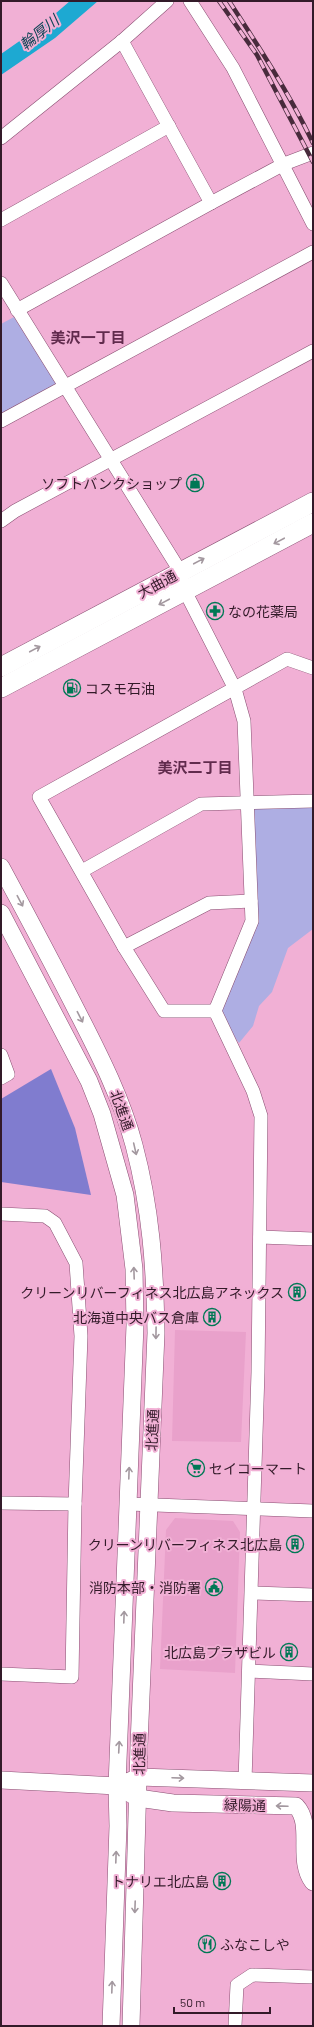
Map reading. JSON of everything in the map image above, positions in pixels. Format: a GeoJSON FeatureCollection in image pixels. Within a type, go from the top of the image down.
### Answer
{"type":"FeatureCollection","features":[{"type":"Feature","properties":{"kind":"main road","name":"大曲通"},"geometry":{"type":"LineString","coordinates":[[1,667],[313,502]]}},
{"type":"Feature","properties":{"kind":"main road","name":"大曲通"},"geometry":{"type":"LineString","coordinates":[[1,688],[313,523]]}},
{"type":"Feature","properties":{"kind":"street"},"geometry":{"type":"LineString","coordinates":[[1,138],[168,1]]}},
{"type":"Feature","properties":{"kind":"street"},"geometry":{"type":"LineString","coordinates":[[190,1],[233,68],[284,164],[313,224]]}},
{"type":"Feature","properties":{"kind":"street"},"geometry":{"type":"LineString","coordinates":[[122,40],[211,203]]}},
{"type":"Feature","properties":{"kind":"street"},"geometry":{"type":"LineString","coordinates":[[1,220],[169,126]]}},
{"type":"Feature","properties":{"kind":"street"},"geometry":{"type":"LineString","coordinates":[[18,310],[284,164],[313,153]]}},
{"type":"Feature","properties":{"kind":"street"},"geometry":{"type":"LineString","coordinates":[[1,421],[313,252]]}},
{"type":"Feature","properties":{"kind":"street"},"geometry":{"type":"LineString","coordinates":[[1,284],[180,571],[185,591],[235,689],[244,721],[246,804],[252,921],[215,1011],[253,1091],[261,1116],[253,1593],[245,1781]]}},
{"type":"Feature","properties":{"kind":"street"},"geometry":{"type":"LineString","coordinates":[[1,521],[14,511],[110,458],[313,351]]}},
{"type":"Feature","properties":{"kind":"street"},"geometry":{"type":"LineString","coordinates":[[215,1011],[164,1011],[124,947],[39,797],[287,659],[313,668]]}},
{"type":"Feature","properties":{"kind":"street"},"geometry":{"type":"LineString","coordinates":[[82,871],[201,804],[246,804],[313,801]]}},
{"type":"Feature","properties":{"kind":"street","name":"北進通"},"geometry":{"type":"LineString","coordinates":[[1,867],[52,962],[109,1074],[134,1144],[152,1231],[155,1273],[156,1334],[148,1505],[131,2026]]}},
{"type":"Feature","properties":{"kind":"street"},"geometry":{"type":"LineString","coordinates":[[124,947],[209,902],[251,901]]}},
{"type":"Feature","properties":{"kind":"street","name":"北進通"},"geometry":{"type":"LineString","coordinates":[[1,913],[89,1081],[102,1114],[125,1195],[134,1269],[135,1325],[117,1786],[118,1826],[111,2026]]}},
{"type":"Feature","properties":{"kind":"street"},"geometry":{"type":"LineString","coordinates":[[1,1055],[8,1074],[1,1078]]}},
{"type":"Feature","properties":{"kind":"street"},"geometry":{"type":"LineString","coordinates":[[1,1214],[45,1216],[55,1223],[76,1263],[81,1336],[75,1504],[72,1677],[1,1674]]}},
{"type":"Feature","properties":{"kind":"street"},"geometry":{"type":"LineString","coordinates":[[260,1237],[313,1239]]}},
{"type":"Feature","properties":{"kind":"street"},"geometry":{"type":"LineString","coordinates":[[1,1503],[75,1504]]}},
{"type":"Feature","properties":{"kind":"street"},"geometry":{"type":"LineString","coordinates":[[128,1504],[313,1511]]}},
{"type":"Feature","properties":{"kind":"street"},"geometry":{"type":"LineString","coordinates":[[253,1593],[313,1595]]}},
{"type":"Feature","properties":{"kind":"street"},"geometry":{"type":"LineString","coordinates":[[249,1671],[313,1674]]}},
{"type":"Feature","properties":{"kind":"street","name":"緑陽通"},"geometry":{"type":"LineString","coordinates":[[1,1780],[117,1786],[139,1777],[313,1783]]}},
{"type":"Feature","properties":{"kind":"street","name":"緑陽通"},"geometry":{"type":"LineString","coordinates":[[117,1786],[138,1798],[173,1803],[296,1806],[303,1814],[308,1826],[306,1869],[313,1882]]}},
{"type":"Feature","properties":{"kind":"street"},"geometry":{"type":"LineString","coordinates":[[235,2026],[237,1985],[252,1974],[313,1977]]}},
{"type":"Feature","properties":{"kind":"shaded area"},"geometry":{"type":"Polygon","coordinates":[[[14,317],[57,385],[1,415],[1,324],[14,317]]]}},
{"type":"Feature","properties":{"kind":"shaded area"},"geometry":{"type":"Polygon","coordinates":[[[313,801],[313,929],[288,948],[272,992],[259,1006],[253,1026],[239,1043],[215,1011],[252,921],[246,804],[313,801]]]}},
{"type":"Feature","properties":{"kind":"shaded area"},"geometry":{"type":"Polygon","coordinates":[[[51,1069],[75,1128],[91,1195],[1,1182],[1,1099],[51,1069]]]}},
{"type":"Feature","properties":{"kind":"shaded area"},"geometry":{"type":"Polygon","coordinates":[[[175,1330],[246,1332],[241,1442],[172,1441],[175,1330]]]}},
{"type":"Feature","properties":{"kind":"shaded area"},"geometry":{"type":"Polygon","coordinates":[[[175,1518],[233,1521],[240,1532],[235,1673],[160,1669],[166,1530],[175,1518]]]}},
{"type":"Feature","properties":{"kind":"water","name":"輪厚川"},"geometry":{"type":"Polygon","coordinates":[[[70,1],[98,1],[55,38],[1,75],[1,54],[41,26],[70,1]]]}},
{"type":"Feature","properties":{"kind":"railway"},"geometry":{"type":"LineString","coordinates":[[219,1],[257,55],[313,162]]}},
{"type":"Feature","properties":{"kind":"railway"},"geometry":{"type":"LineString","coordinates":[[229,1],[284,88],[313,143]]}},
{"type":"Feature","properties":{"kind":"place","name":"ソフトバンクショップ"},"geometry":{"type":"Point","coordinates":[195,483]}},
{"type":"Feature","properties":{"kind":"place","name":"なの花薬局"},"geometry":{"type":"Point","coordinates":[215,611]}},
{"type":"Feature","properties":{"kind":"place","name":"コスモ石油"},"geometry":{"type":"Point","coordinates":[72,688]}},
{"type":"Feature","properties":{"kind":"place","name":"クリーンリバーフィネス北広島アネックス"},"geometry":{"type":"Point","coordinates":[297,1292]}},
{"type":"Feature","properties":{"kind":"place","name":"北海道中央バス倉庫"},"geometry":{"type":"Point","coordinates":[212,1317]}},
{"type":"Feature","properties":{"kind":"place","name":"セイコーマート"},"geometry":{"type":"Point","coordinates":[196,1468]}},
{"type":"Feature","properties":{"kind":"place","name":"クリーンリバーフィネス北広島"},"geometry":{"type":"Point","coordinates":[295,1544]}},
{"type":"Feature","properties":{"kind":"place","name":"消防本部・消防署"},"geometry":{"type":"Point","coordinates":[214,1587]}},
{"type":"Feature","properties":{"kind":"place","name":"北広島プラザビル"},"geometry":{"type":"Point","coordinates":[289,1652]}},
{"type":"Feature","properties":{"kind":"place","name":"トナリエ北広島"},"geometry":{"type":"Point","coordinates":[222,1881]}},
{"type":"Feature","properties":{"kind":"place","name":"ふなこしや"},"geometry":{"type":"Point","coordinates":[207,1944]}},
{"type":"Feature","properties":{"kind":"district","name":"美沢一丁目"},"geometry":{"type":"Point","coordinates":[88,337]}},
{"type":"Feature","properties":{"kind":"district","name":"美沢二丁目"},"geometry":{"type":"Point","coordinates":[195,767]}}]}
